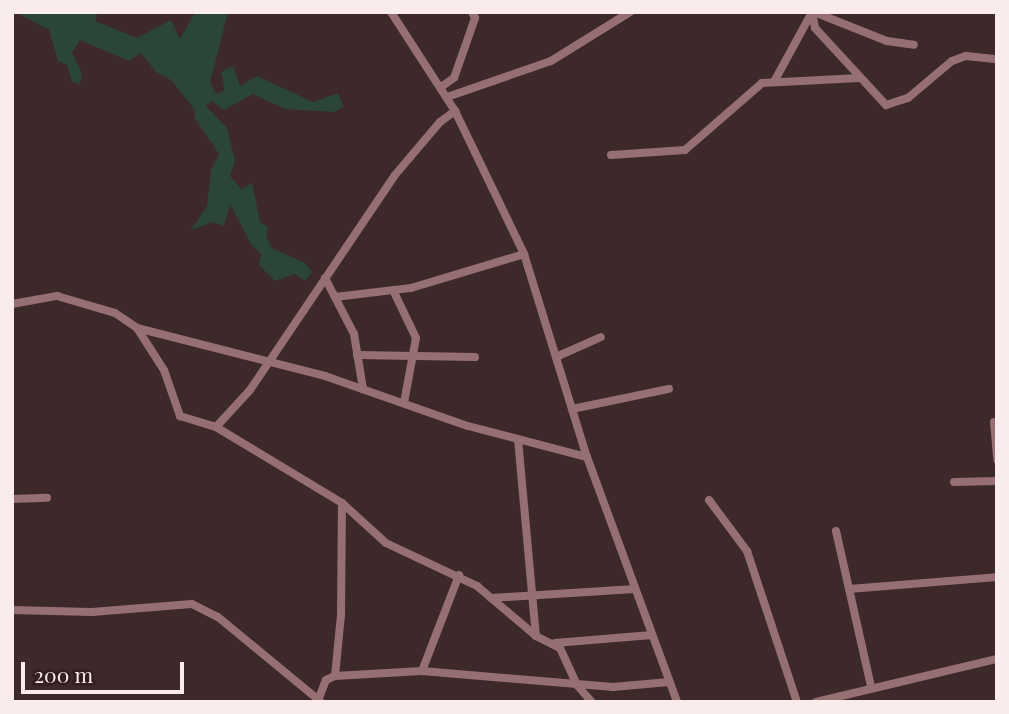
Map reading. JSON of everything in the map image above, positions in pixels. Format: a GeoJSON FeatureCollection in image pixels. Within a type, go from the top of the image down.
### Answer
{"type":"FeatureCollection","features":[{"type":"Feature","properties":{"kind":"street"},"geometry":{"type":"LineString","coordinates":[[391,12],[455,111],[524,254],[587,457],[677,702]]}},
{"type":"Feature","properties":{"kind":"street"},"geometry":{"type":"LineString","coordinates":[[441,87],[454,78],[475,18],[472,12]]}},
{"type":"Feature","properties":{"kind":"street"},"geometry":{"type":"LineString","coordinates":[[447,97],[551,61],[630,12]]}},
{"type":"Feature","properties":{"kind":"street"},"geometry":{"type":"LineString","coordinates":[[813,12],[887,41],[914,45]]}},
{"type":"Feature","properties":{"kind":"street"},"geometry":{"type":"LineString","coordinates":[[813,12],[816,28],[886,105],[897,103],[952,61],[966,56],[997,59]]}},
{"type":"Feature","properties":{"kind":"street"},"geometry":{"type":"LineString","coordinates":[[775,80],[813,12]]}},
{"type":"Feature","properties":{"kind":"street"},"geometry":{"type":"LineString","coordinates":[[611,155],[685,150],[762,83],[775,80],[860,78]]}},
{"type":"Feature","properties":{"kind":"street"},"geometry":{"type":"LineString","coordinates":[[216,427],[269,362],[396,175],[440,122],[455,111]]}},
{"type":"Feature","properties":{"kind":"street"},"geometry":{"type":"LineString","coordinates":[[335,298],[393,290],[524,254]]}},
{"type":"Feature","properties":{"kind":"street"},"geometry":{"type":"LineString","coordinates":[[325,278],[354,334],[363,389]]}},
{"type":"Feature","properties":{"kind":"street"},"geometry":{"type":"LineString","coordinates":[[393,290],[416,338],[404,403]]}},
{"type":"Feature","properties":{"kind":"street"},"geometry":{"type":"LineString","coordinates":[[12,304],[57,296],[115,313],[137,328],[269,362],[518,439],[587,457]]}},
{"type":"Feature","properties":{"kind":"street"},"geometry":{"type":"LineString","coordinates":[[137,328],[164,370],[180,416],[216,427],[342,503],[386,543],[459,575],[536,636],[560,648],[577,685],[592,702]]}},
{"type":"Feature","properties":{"kind":"street"},"geometry":{"type":"LineString","coordinates":[[556,357],[601,337]]}},
{"type":"Feature","properties":{"kind":"street"},"geometry":{"type":"LineString","coordinates":[[357,355],[475,356]]}},
{"type":"Feature","properties":{"kind":"street"},"geometry":{"type":"LineString","coordinates":[[572,409],[669,389]]}},
{"type":"Feature","properties":{"kind":"street"},"geometry":{"type":"LineString","coordinates":[[994,422],[997,460]]}},
{"type":"Feature","properties":{"kind":"street"},"geometry":{"type":"LineString","coordinates":[[518,439],[536,636]]}},
{"type":"Feature","properties":{"kind":"street"},"geometry":{"type":"LineString","coordinates":[[954,482],[997,481]]}},
{"type":"Feature","properties":{"kind":"street"},"geometry":{"type":"LineString","coordinates":[[12,499],[47,498]]}},
{"type":"Feature","properties":{"kind":"street"},"geometry":{"type":"LineString","coordinates":[[709,500],[747,551],[797,702]]}},
{"type":"Feature","properties":{"kind":"street"},"geometry":{"type":"LineString","coordinates":[[335,676],[342,503]]}},
{"type":"Feature","properties":{"kind":"street"},"geometry":{"type":"LineString","coordinates":[[836,531],[872,686]]}},
{"type":"Feature","properties":{"kind":"street"},"geometry":{"type":"LineString","coordinates":[[422,671],[459,575]]}},
{"type":"Feature","properties":{"kind":"street"},"geometry":{"type":"LineString","coordinates":[[849,589],[997,577]]}},
{"type":"Feature","properties":{"kind":"street"},"geometry":{"type":"LineString","coordinates":[[491,598],[635,589]]}},
{"type":"Feature","properties":{"kind":"street"},"geometry":{"type":"LineString","coordinates":[[12,610],[92,612],[192,604],[218,617],[320,700],[326,680],[335,676],[422,671],[577,685],[669,682]]}},
{"type":"Feature","properties":{"kind":"street"},"geometry":{"type":"LineString","coordinates":[[552,644],[652,635]]}},
{"type":"Feature","properties":{"kind":"street"},"geometry":{"type":"LineString","coordinates":[[816,702],[872,686],[997,659]]}},
{"type":"Feature","properties":{"kind":"green space"},"geometry":{"type":"Polygon","coordinates":[[[15,12],[98,12],[95,21],[137,38],[171,20],[180,39],[195,12],[228,12],[210,83],[216,94],[225,90],[221,72],[233,66],[240,86],[257,76],[313,102],[338,93],[344,107],[334,112],[285,109],[253,94],[224,110],[211,101],[206,106],[227,128],[235,161],[230,176],[241,189],[252,183],[260,222],[268,227],[266,236],[272,248],[305,263],[312,272],[305,281],[295,274],[275,281],[259,265],[261,254],[252,246],[230,204],[224,226],[213,222],[191,230],[207,206],[211,170],[219,154],[194,117],[195,110],[171,80],[156,72],[141,53],[129,61],[80,40],[72,53],[82,73],[80,84],[72,82],[67,65],[58,61],[49,30],[15,12]]]}}]}
